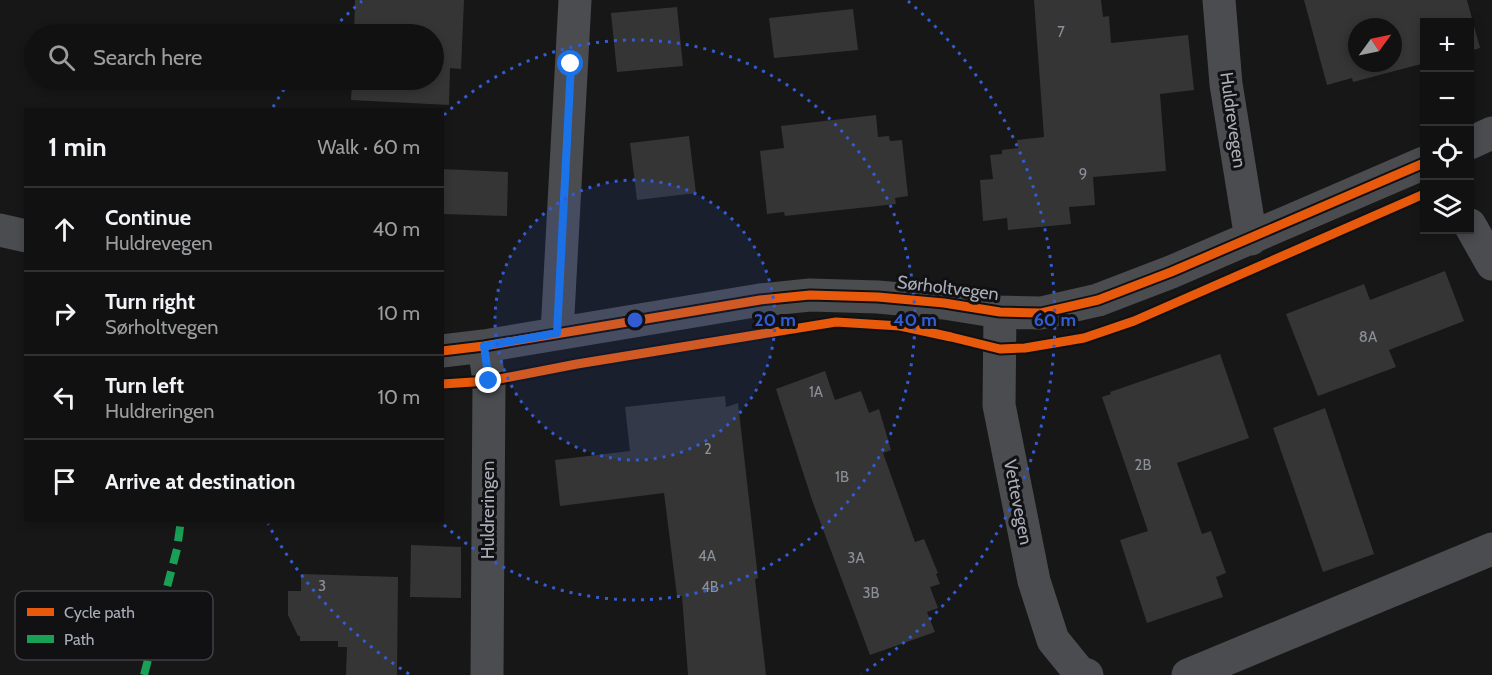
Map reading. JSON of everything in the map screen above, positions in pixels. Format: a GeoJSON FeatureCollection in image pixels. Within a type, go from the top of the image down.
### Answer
{"type":"FeatureCollection","features":[{"type":"Feature","properties":{"kind":"street"},"geometry":{"type":"LineString","coordinates":[[557,333],[575,0]]}},
{"type":"Feature","properties":{"kind":"street","name":"Huldrevegen"},"geometry":{"type":"LineString","coordinates":[[1219,0],[1226,84],[1251,239]]}},
{"type":"Feature","properties":{"kind":"street"},"geometry":{"type":"LineString","coordinates":[[1474,141],[1492,133]]}},
{"type":"Feature","properties":{"kind":"street","name":"Sørholtvegen"},"geometry":{"type":"LineString","coordinates":[[444,351],[760,300],[810,295],[889,298],[944,303],[1000,312],[1041,314],[1098,300],[1251,239],[1420,165]]}},
{"type":"Feature","properties":{"kind":"street"},"geometry":{"type":"LineString","coordinates":[[0,230],[24,236]]}},
{"type":"Feature","properties":{"kind":"street"},"geometry":{"type":"LineString","coordinates":[[1474,232],[1492,264]]}},
{"type":"Feature","properties":{"kind":"street","name":"Vettevegen"},"geometry":{"type":"LineString","coordinates":[[1000,312],[999,405],[1034,581],[1053,640],[1079,672],[1087,675]]}},
{"type":"Feature","properties":{"kind":"street","name":"Huldreringen"},"geometry":{"type":"LineString","coordinates":[[484,346],[489,381],[488,675]]}},
{"type":"Feature","properties":{"kind":"street"},"geometry":{"type":"LineString","coordinates":[[1188,675],[1492,549]]}},
{"type":"Feature","properties":{"kind":"building"},"geometry":{"type":"Polygon","coordinates":[[[355,0],[464,0],[461,69],[450,68],[449,105],[351,100],[352,90],[444,90],[444,24],[354,24],[355,0]]]}},
{"type":"Feature","properties":{"kind":"building"},"geometry":{"type":"Polygon","coordinates":[[[1034,0],[1101,0],[1103,17],[1109,16],[1111,43],[1188,35],[1194,90],[1160,94],[1166,171],[1093,177],[1095,205],[1069,207],[1071,224],[1008,230],[1007,218],[983,221],[980,180],[993,179],[990,155],[1002,154],[1002,150],[1018,148],[1017,140],[1044,137],[1034,0]]]}},
{"type":"Feature","properties":{"kind":"building"},"geometry":{"type":"Polygon","coordinates":[[[1304,0],[1467,0],[1472,18],[1420,18],[1420,64],[1402,69],[1402,18],[1348,18],[1348,72],[1391,72],[1353,82],[1352,78],[1327,85],[1304,0]]]}},
{"type":"Feature","properties":{"kind":"building"},"geometry":{"type":"Polygon","coordinates":[[[677,7],[683,66],[617,72],[611,13],[677,7]]]}},
{"type":"Feature","properties":{"kind":"building"},"geometry":{"type":"Polygon","coordinates":[[[853,9],[858,50],[774,58],[769,18],[853,9]]]}},
{"type":"Feature","properties":{"kind":"building"},"geometry":{"type":"Polygon","coordinates":[[[1474,26],[1480,48],[1474,50],[1474,26]]]}},
{"type":"Feature","properties":{"kind":"building"},"geometry":{"type":"Polygon","coordinates":[[[876,115],[878,137],[889,136],[890,141],[902,140],[908,196],[895,198],[896,204],[785,216],[784,212],[767,214],[760,151],[784,148],[781,126],[876,115]]]}},
{"type":"Feature","properties":{"kind":"building"},"geometry":{"type":"Polygon","coordinates":[[[689,136],[696,193],[637,200],[630,143],[689,136]]]}},
{"type":"Feature","properties":{"kind":"building"},"geometry":{"type":"Polygon","coordinates":[[[444,169],[508,172],[507,216],[444,214],[444,169]]]}},
{"type":"Feature","properties":{"kind":"building"},"geometry":{"type":"Polygon","coordinates":[[[1445,271],[1464,321],[1389,350],[1396,367],[1318,396],[1286,314],[1364,284],[1370,300],[1445,271]]]}},
{"type":"Feature","properties":{"kind":"building"},"geometry":{"type":"Polygon","coordinates":[[[1220,354],[1249,438],[1177,463],[1202,534],[1211,531],[1226,573],[1216,577],[1223,597],[1147,623],[1120,540],[1148,531],[1102,397],[1111,394],[1110,392],[1220,354]]]}},
{"type":"Feature","properties":{"kind":"building"},"geometry":{"type":"Polygon","coordinates":[[[825,371],[835,400],[861,391],[869,413],[879,409],[891,450],[883,453],[915,542],[924,539],[938,573],[936,574],[940,584],[930,587],[938,608],[927,612],[935,632],[870,655],[812,500],[776,389],[825,371]]]}},
{"type":"Feature","properties":{"kind":"building"},"geometry":{"type":"Polygon","coordinates":[[[725,396],[726,407],[738,403],[758,578],[755,579],[766,675],[688,675],[682,596],[677,596],[664,493],[560,506],[555,460],[630,451],[625,407],[725,396]]]}},
{"type":"Feature","properties":{"kind":"building"},"geometry":{"type":"Polygon","coordinates":[[[1325,408],[1374,554],[1323,572],[1273,428],[1325,408]]]}},
{"type":"Feature","properties":{"kind":"building"},"geometry":{"type":"Polygon","coordinates":[[[411,545],[461,547],[461,598],[410,597],[411,545]]]}},
{"type":"Feature","properties":{"kind":"building"},"geometry":{"type":"Polygon","coordinates":[[[301,574],[398,577],[397,675],[346,675],[347,647],[338,647],[338,641],[300,641],[300,636],[288,615],[288,591],[301,591],[301,574]]]}},
{"type":"Feature","properties":{"kind":"marked path"},"geometry":{"type":"LineString","coordinates":[[166,591],[177,549],[181,522]]}},
{"type":"Feature","properties":{"kind":"marked path"},"geometry":{"type":"LineString","coordinates":[[144,675],[148,660]]}},
{"type":"Feature","properties":{"kind":"cycle path"},"geometry":{"type":"LineString","coordinates":[[444,351],[760,300],[810,295],[878,297],[944,303],[1000,312],[1041,313],[1098,300],[1171,272],[1420,165]]}},
{"type":"Feature","properties":{"kind":"cycle path"},"geometry":{"type":"LineString","coordinates":[[444,384],[489,381],[577,364],[836,322],[900,326],[1000,349],[1025,348],[1084,338],[1134,321],[1420,196]]}},
{"type":"Feature","properties":{"kind":"route"},"geometry":{"type":"LineString","coordinates":[[489,381],[484,346],[557,333],[571,64]]}}]}
